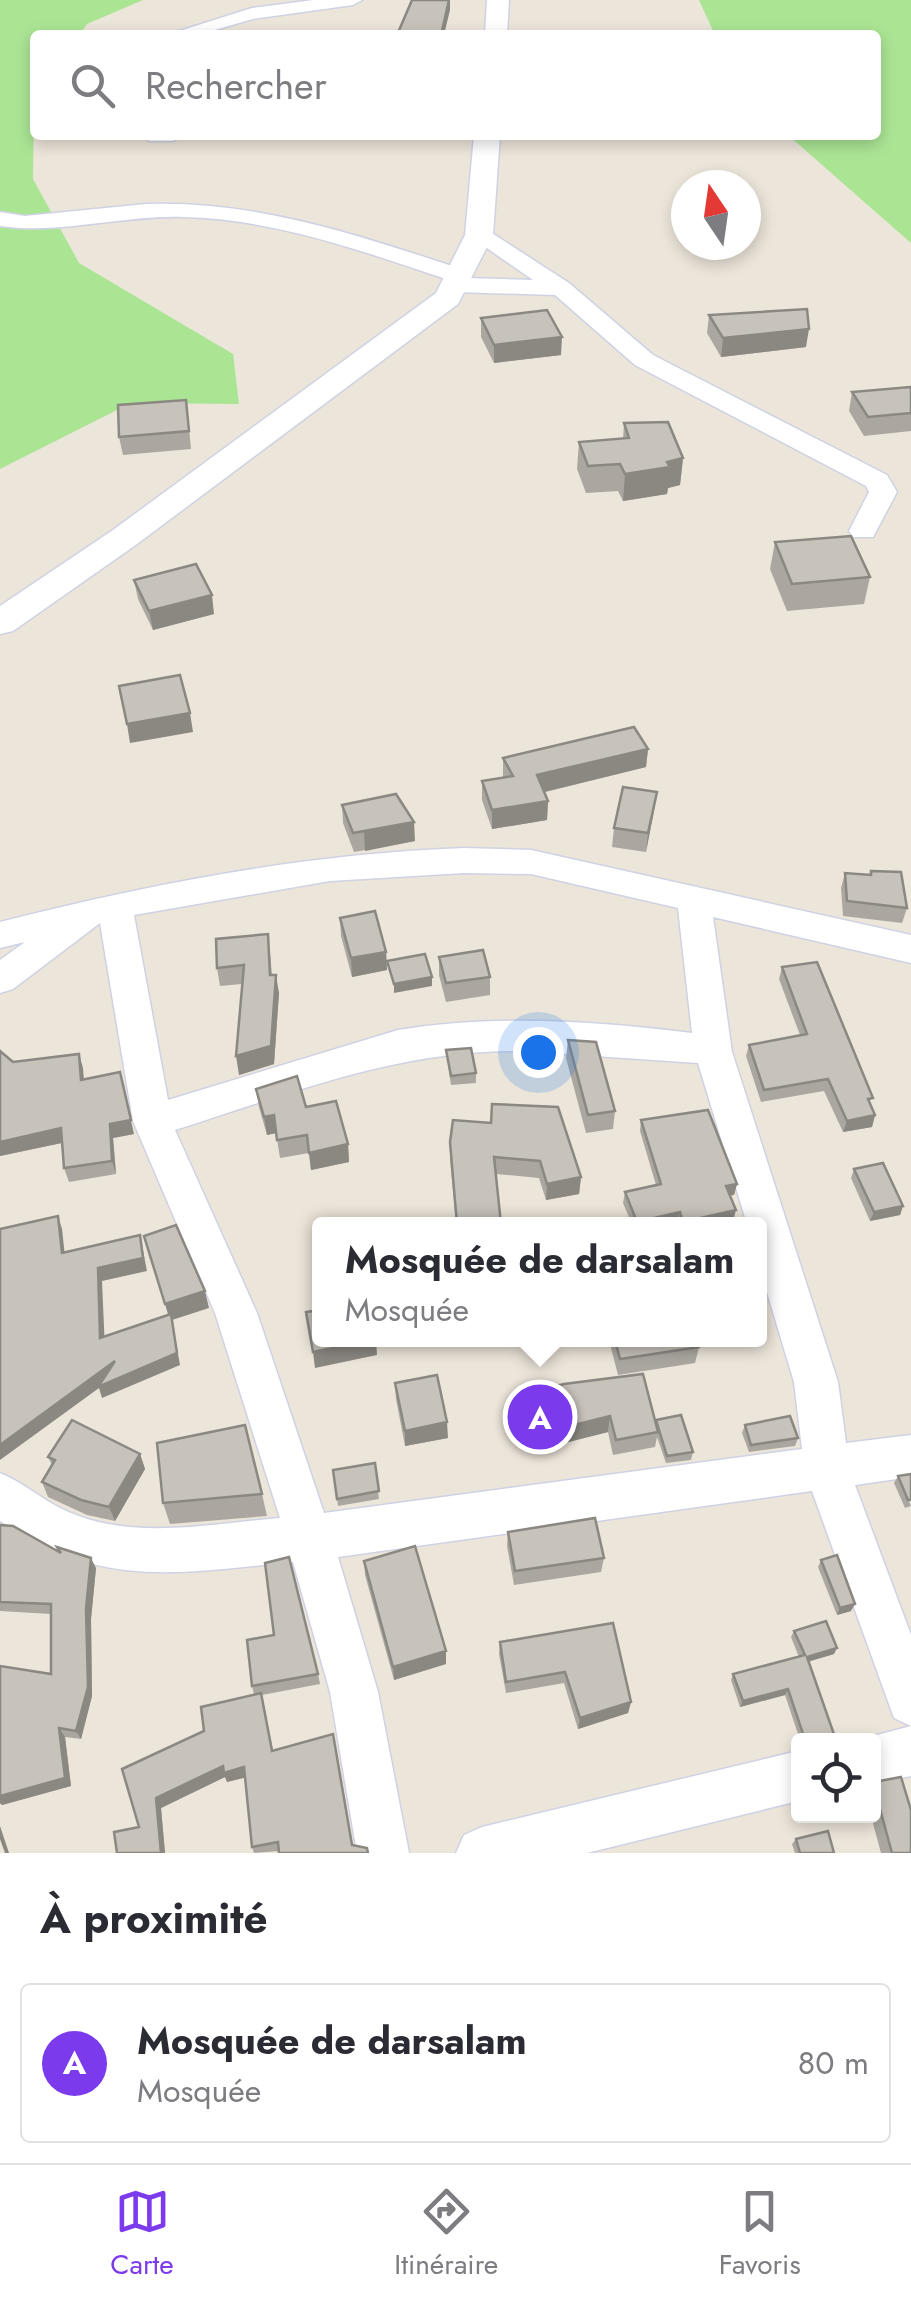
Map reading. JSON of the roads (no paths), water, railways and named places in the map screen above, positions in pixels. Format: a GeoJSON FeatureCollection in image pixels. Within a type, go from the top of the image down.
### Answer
{"type":"FeatureCollection","features":[{"type":"Feature","properties":{"kind":"street"},"geometry":{"type":"LineString","coordinates":[[194,30],[252,14],[353,0]]}},
{"type":"Feature","properties":{"kind":"street"},"geometry":{"type":"LineString","coordinates":[[496,30],[498,0]]}},
{"type":"Feature","properties":{"kind":"street"},"geometry":{"type":"LineString","coordinates":[[0,623],[125,537],[448,298],[478,235],[484,144]]}},
{"type":"Feature","properties":{"kind":"street"},"geometry":{"type":"LineString","coordinates":[[0,219],[25,223],[185,210],[278,222],[456,274],[453,285]]}},
{"type":"Feature","properties":{"kind":"street"},"geometry":{"type":"LineString","coordinates":[[478,235],[561,288],[644,360],[877,481],[883,492],[864,531]]}},
{"type":"Feature","properties":{"kind":"street"},"geometry":{"type":"LineString","coordinates":[[453,285],[561,288]]}},
{"type":"Feature","properties":{"kind":"street"},"geometry":{"type":"LineString","coordinates":[[0,935],[104,908],[303,872],[474,859],[530,862],[911,949]]}},
{"type":"Feature","properties":{"kind":"street"},"geometry":{"type":"LineString","coordinates":[[694,901],[713,1052],[764,1217]]}},
{"type":"Feature","properties":{"kind":"street"},"geometry":{"type":"LineString","coordinates":[[0,979],[104,908]]}},
{"type":"Feature","properties":{"kind":"street"},"geometry":{"type":"LineString","coordinates":[[104,908],[152,1121],[236,1313],[309,1538],[354,1692],[384,1853]]}},
{"type":"Feature","properties":{"kind":"street"},"geometry":{"type":"LineString","coordinates":[[152,1121],[398,1045],[474,1033],[590,1036],[684,1044],[713,1052]]}},
{"type":"Feature","properties":{"kind":"street"},"geometry":{"type":"LineString","coordinates":[[767,1225],[816,1382],[827,1470],[911,1701]]}},
{"type":"Feature","properties":{"kind":"street"},"geometry":{"type":"LineString","coordinates":[[0,1495],[47,1526],[97,1544],[149,1552],[309,1538],[911,1456]]}},
{"type":"Feature","properties":{"kind":"street"},"geometry":{"type":"LineString","coordinates":[[881,1758],[911,1751]]}},
{"type":"Feature","properties":{"kind":"street"},"geometry":{"type":"LineString","coordinates":[[482,1853],[791,1778]]}},
{"type":"Feature","properties":{"kind":"place","name":"Mosquée de darsalam"},"geometry":{"type":"Point","coordinates":[540,1417]}}]}
